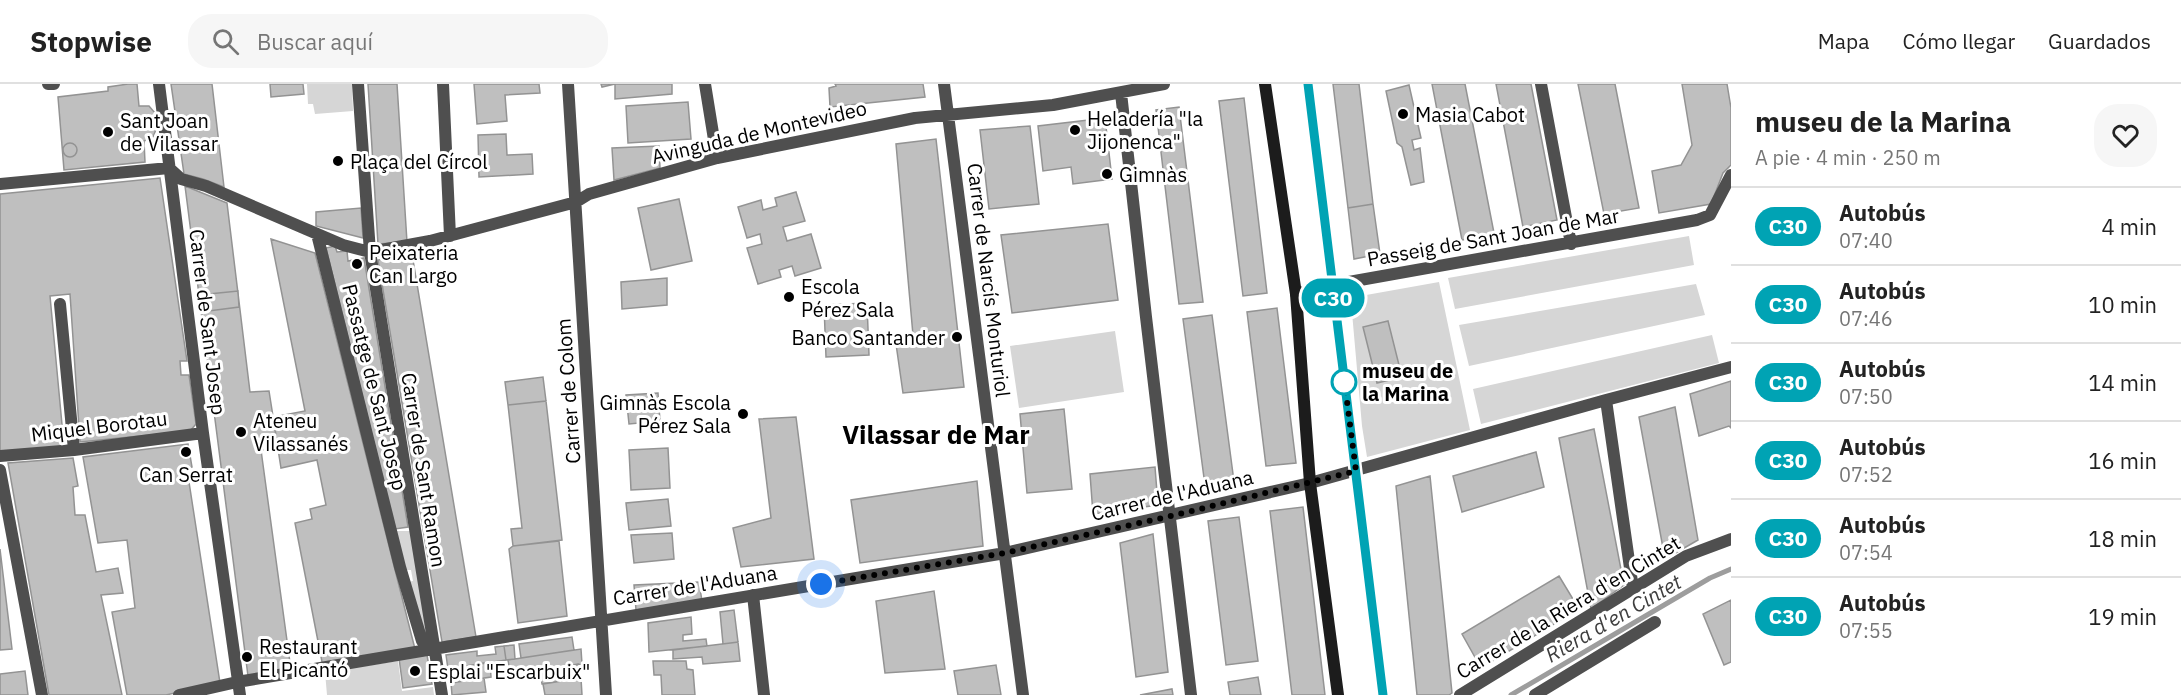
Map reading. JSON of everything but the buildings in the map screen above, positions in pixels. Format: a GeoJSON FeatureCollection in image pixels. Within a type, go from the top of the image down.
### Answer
{"type":"FeatureCollection","features":[{"type":"Feature","properties":{"kind":"street"},"geometry":{"type":"LineString","coordinates":[[48,84],[54,84]]}},
{"type":"Feature","properties":{"kind":"street","name":"Carrer de Sant Josep"},"geometry":{"type":"LineString","coordinates":[[159,84],[238,689]]}},
{"type":"Feature","properties":{"kind":"street","name":"Carrer de Sant Ramon"},"geometry":{"type":"LineString","coordinates":[[357,84],[370,252],[442,695]]}},
{"type":"Feature","properties":{"kind":"street"},"geometry":{"type":"LineString","coordinates":[[443,84],[450,236]]}},
{"type":"Feature","properties":{"kind":"street","name":"Carrer de Colom"},"geometry":{"type":"LineString","coordinates":[[568,84],[606,695]]}},
{"type":"Feature","properties":{"kind":"street"},"geometry":{"type":"LineString","coordinates":[[705,84],[717,158]]}},
{"type":"Feature","properties":{"kind":"street","name":"Carrer de Narcís Monturiol"},"geometry":{"type":"LineString","coordinates":[[944,84],[1023,695]]}},
{"type":"Feature","properties":{"kind":"street","name":"Avinguda de Montevideo"},"geometry":{"type":"LineString","coordinates":[[370,252],[430,241],[576,202],[589,194],[717,158],[907,119],[1053,105],[1164,84]]}},
{"type":"Feature","properties":{"kind":"street"},"geometry":{"type":"LineString","coordinates":[[1264,84],[1296,294],[1310,483],[1338,695]]}},
{"type":"Feature","properties":{"kind":"street"},"geometry":{"type":"LineString","coordinates":[[1308,84],[1383,695]]}},
{"type":"Feature","properties":{"kind":"street"},"geometry":{"type":"LineString","coordinates":[[1541,84],[1571,244]]}},
{"type":"Feature","properties":{"kind":"street"},"geometry":{"type":"LineString","coordinates":[[1121,93],[1191,695]]}},
{"type":"Feature","properties":{"kind":"street"},"geometry":{"type":"LineString","coordinates":[[0,184],[169,168],[181,179],[206,186],[342,245],[370,252]]}},
{"type":"Feature","properties":{"kind":"street","name":"Passeig de Sant Joan de Mar"},"geometry":{"type":"LineString","coordinates":[[1296,294],[1332,285],[1697,220],[1710,215],[1731,175]]}},
{"type":"Feature","properties":{"kind":"street","name":"Passatge de Sant Josep"},"geometry":{"type":"LineString","coordinates":[[317,234],[400,567],[422,641],[434,649]]}},
{"type":"Feature","properties":{"kind":"street"},"geometry":{"type":"LineString","coordinates":[[60,304],[74,450]]}},
{"type":"Feature","properties":{"kind":"street"},"geometry":{"type":"LineString","coordinates":[[1356,471],[1606,400],[1730,368]]}},
{"type":"Feature","properties":{"kind":"street"},"geometry":{"type":"LineString","coordinates":[[1606,400],[1633,589]]}},
{"type":"Feature","properties":{"kind":"street","name":"Miquel Borotau"},"geometry":{"type":"LineString","coordinates":[[0,456],[74,450],[203,433]]}},
{"type":"Feature","properties":{"kind":"street"},"geometry":{"type":"LineString","coordinates":[[0,470],[42,695]]}},
{"type":"Feature","properties":{"kind":"street","name":"Carrer de l'Aduana"},"geometry":{"type":"LineString","coordinates":[[179,695],[238,689],[434,649],[1005,553],[1356,471]]}},
{"type":"Feature","properties":{"kind":"street","name":"Carrer de la Riera d'en Cintet"},"geometry":{"type":"LineString","coordinates":[[1460,695],[1686,556],[1731,539]]}},
{"type":"Feature","properties":{"kind":"street"},"geometry":{"type":"LineString","coordinates":[[753,595],[764,695]]}},
{"type":"Feature","properties":{"kind":"street"},"geometry":{"type":"LineString","coordinates":[[1535,695],[1655,622]]}},
{"type":"Feature","properties":{"kind":"shaded area"},"geometry":{"type":"Polygon","coordinates":[[[307,84],[352,84],[353,111],[315,114],[313,104],[308,104],[307,84]]]}},
{"type":"Feature","properties":{"kind":"shaded area"},"geometry":{"type":"Polygon","coordinates":[[[1689,236],[1694,265],[1455,309],[1448,278],[1689,236]]]}},
{"type":"Feature","properties":{"kind":"shaded area"},"geometry":{"type":"Polygon","coordinates":[[[1439,282],[1470,430],[1367,457],[1362,426],[1351,301],[1355,297],[1439,282]]]}},
{"type":"Feature","properties":{"kind":"shaded area"},"geometry":{"type":"Polygon","coordinates":[[[1696,284],[1705,315],[1469,366],[1459,325],[1696,284]]]}},
{"type":"Feature","properties":{"kind":"shaded area"},"geometry":{"type":"Polygon","coordinates":[[[1115,331],[1124,392],[1019,408],[1010,346],[1115,331]]]}},
{"type":"Feature","properties":{"kind":"shaded area"},"geometry":{"type":"Polygon","coordinates":[[[1712,335],[1719,363],[1481,424],[1473,389],[1712,335]]]}},
{"type":"Feature","properties":{"kind":"shaded area"},"geometry":{"type":"Polygon","coordinates":[[[394,531],[410,531],[428,641],[408,582],[413,581],[411,570],[405,570],[394,531]]]}},
{"type":"Feature","properties":{"kind":"shaded area"},"geometry":{"type":"Polygon","coordinates":[[[398,661],[402,691],[433,687],[434,695],[327,695],[325,672],[398,661]]]}},
{"type":"Feature","properties":{"kind":"waterway","name":"Riera d'en Cintet"},"geometry":{"type":"LineString","coordinates":[[1511,695],[1710,578],[1731,569]]}},
{"type":"Feature","properties":{"kind":"bus line","name":"C30"},"geometry":{"type":"LineString","coordinates":[[1308,84],[1383,695]]}},
{"type":"Feature","properties":{"kind":"place","name":"Masia Cabot"},"geometry":{"type":"Point","coordinates":[1403,114]}},
{"type":"Feature","properties":{"kind":"place","name":"Heladería \"la Jijonenca\""},"geometry":{"type":"Point","coordinates":[1075,130]}},
{"type":"Feature","properties":{"kind":"place","name":"Sant Joan de Vilassar"},"geometry":{"type":"Point","coordinates":[108,132]}},
{"type":"Feature","properties":{"kind":"place","name":"Plaça del Círcol"},"geometry":{"type":"Point","coordinates":[338,161]}},
{"type":"Feature","properties":{"kind":"place","name":"Gimnàs"},"geometry":{"type":"Point","coordinates":[1107,174]}},
{"type":"Feature","properties":{"kind":"place","name":"Peixateria Can Largo"},"geometry":{"type":"Point","coordinates":[357,264]}},
{"type":"Feature","properties":{"kind":"place","name":"Escola Pérez Sala"},"geometry":{"type":"Point","coordinates":[789,297]}},
{"type":"Feature","properties":{"kind":"place","name":"Banco Santander"},"geometry":{"type":"Point","coordinates":[957,337]}},
{"type":"Feature","properties":{"kind":"place","name":"museu de la Marina"},"geometry":{"type":"Point","coordinates":[1344,382]}},
{"type":"Feature","properties":{"kind":"place","name":"Gimnàs Escola Pérez Sala"},"geometry":{"type":"Point","coordinates":[743,414]}},
{"type":"Feature","properties":{"kind":"place","name":"Ateneu Vilassanés"},"geometry":{"type":"Point","coordinates":[241,432]}},
{"type":"Feature","properties":{"kind":"place","name":"Can Serrat"},"geometry":{"type":"Point","coordinates":[186,452]}},
{"type":"Feature","properties":{"kind":"place","name":"Restaurant El Picantó"},"geometry":{"type":"Point","coordinates":[247,657]}},
{"type":"Feature","properties":{"kind":"place","name":"Esplai \"Escarbuix\""},"geometry":{"type":"Point","coordinates":[415,671]}},
{"type":"Feature","properties":{"kind":"district","name":"Vilassar de Mar"},"geometry":{"type":"Point","coordinates":[936,434]}},
{"type":"Feature","properties":{"kind":"route"},"geometry":{"type":"LineString","coordinates":[[821,584],[1005,553],[1356,471],[1344,378],[1344,382]]}}]}
